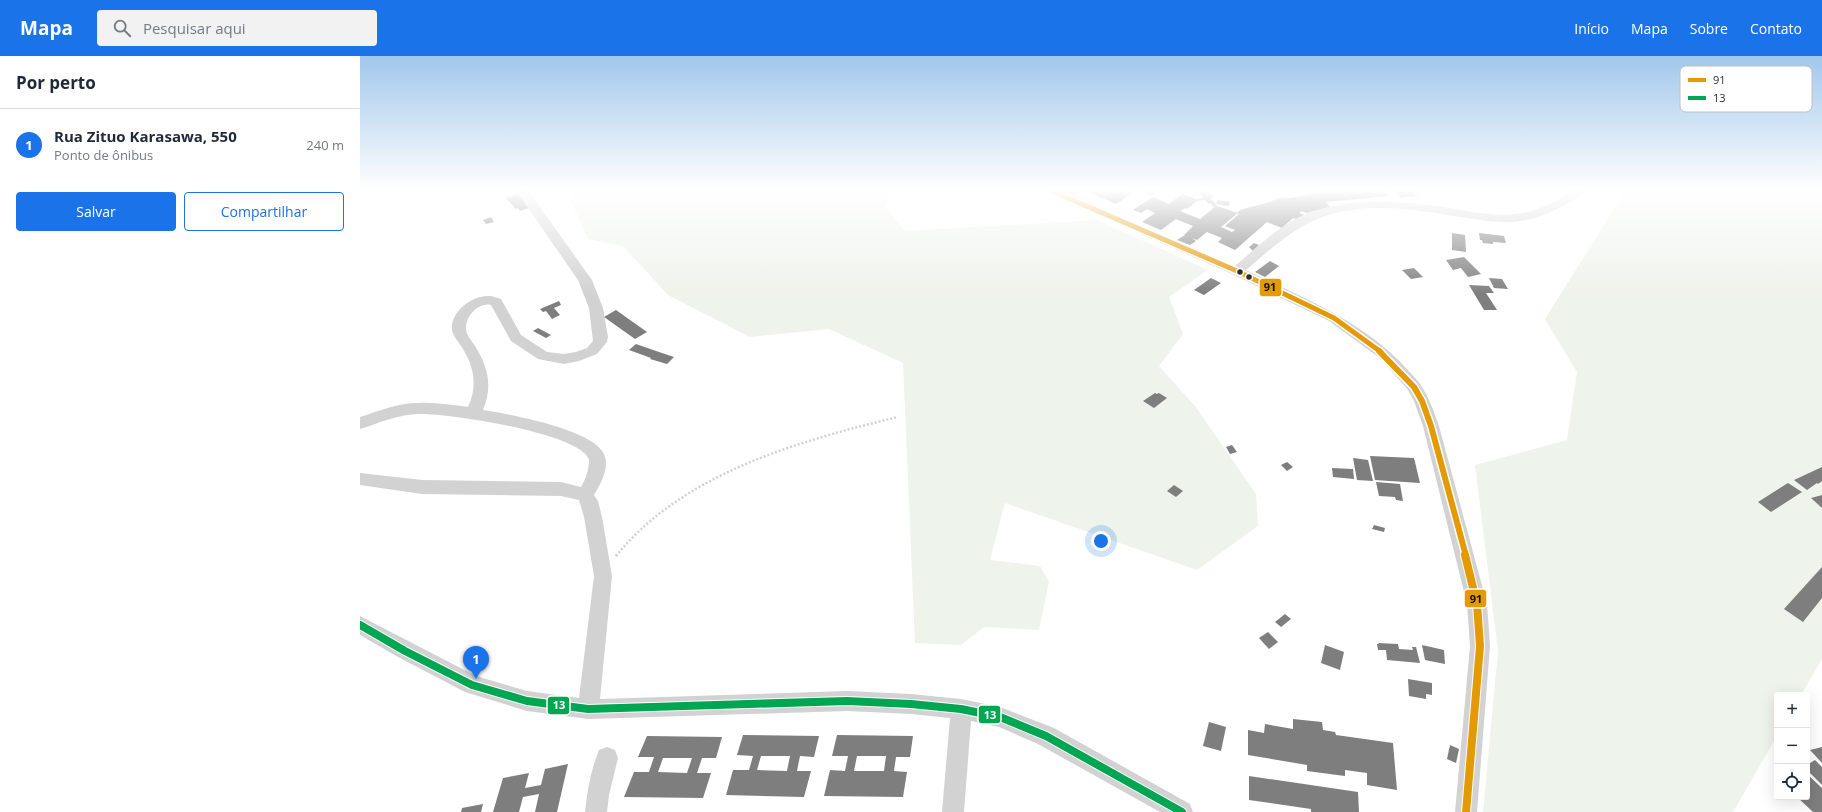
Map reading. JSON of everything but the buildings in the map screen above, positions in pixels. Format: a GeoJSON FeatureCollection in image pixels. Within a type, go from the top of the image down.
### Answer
{"type":"FeatureCollection","features":[{"type":"Feature","properties":{"kind":"street"},"geometry":{"type":"LineString","coordinates":[[473,414],[480,395],[482,378],[479,366],[469,345],[459,331],[460,323],[464,314],[475,303],[487,299],[496,302],[516,338],[543,356],[564,359],[579,356],[592,351],[600,342],[601,337],[596,308],[585,280],[546,224]]}},
{"type":"Feature","properties":{"kind":"street"},"geometry":{"type":"LineString","coordinates":[[1129,224],[1237,271],[1311,306],[1355,331],[1386,356],[1405,376],[1422,400],[1431,426],[1469,568],[1477,604],[1480,646],[1466,812]]}},
{"type":"Feature","properties":{"kind":"street"},"geometry":{"type":"LineString","coordinates":[[1237,271],[1286,230],[1296,224]]}},
{"type":"Feature","properties":{"kind":"street"},"geometry":{"type":"LineString","coordinates":[[360,423],[402,410],[431,408],[473,414],[542,428],[584,443],[592,449],[596,456],[597,466],[591,486],[585,495]]}},
{"type":"Feature","properties":{"kind":"street"},"geometry":{"type":"LineString","coordinates":[[360,479],[428,487],[561,489],[585,495],[592,507],[603,576],[588,709]]}},
{"type":"Feature","properties":{"kind":"street"},"geometry":{"type":"LineString","coordinates":[[360,625],[411,654],[472,685],[527,701],[588,709],[846,701],[911,704],[961,710],[1000,717],[1046,736],[1182,812]]}},
{"type":"Feature","properties":{"kind":"street"},"geometry":{"type":"LineString","coordinates":[[952,812],[961,710]]}},
{"type":"Feature","properties":{"kind":"street"},"geometry":{"type":"LineString","coordinates":[[596,812],[598,795],[607,758]]}},
{"type":"Feature","properties":{"kind":"path"},"geometry":{"type":"LineString","coordinates":[[603,576],[618,553],[636,534],[660,514],[707,482],[750,460],[789,445],[898,416]]}},
{"type":"Feature","properties":{"kind":"shaded area"},"geometry":{"type":"Polygon","coordinates":[[[581,224],[899,224],[905,231],[1022,224],[1107,224],[1208,270],[1169,297],[1183,334],[1159,366],[1195,406],[1256,494],[1258,526],[1197,570],[1005,503],[990,560],[1040,566],[1049,582],[1039,630],[984,627],[961,645],[915,643],[903,363],[829,329],[750,337],[668,295],[623,246],[588,239],[581,224]]]}},
{"type":"Feature","properties":{"kind":"shaded area"},"geometry":{"type":"Polygon","coordinates":[[[1604,224],[1822,224],[1822,659],[1803,692],[1774,692],[1774,741],[1733,812],[1483,812],[1498,651],[1475,465],[1567,440],[1577,372],[1545,319],[1604,224]]]}},
{"type":"Feature","properties":{"kind":"transit line","name":"91"},"geometry":{"type":"LineString","coordinates":[[1129,224],[1237,271],[1334,318],[1386,356],[1414,387],[1422,401],[1431,426],[1469,568],[1477,604],[1480,646],[1466,812]]}},
{"type":"Feature","properties":{"kind":"transit line","name":"13"},"geometry":{"type":"LineString","coordinates":[[360,625],[405,651],[472,685],[527,701],[588,709],[847,701],[911,704],[961,709],[1000,717],[1046,736],[1182,812]]}},
{"type":"Feature","properties":{"kind":"place","name":"Rua Zituo Karasawa, 550"},"geometry":{"type":"Point","coordinates":[476,679]}}]}
